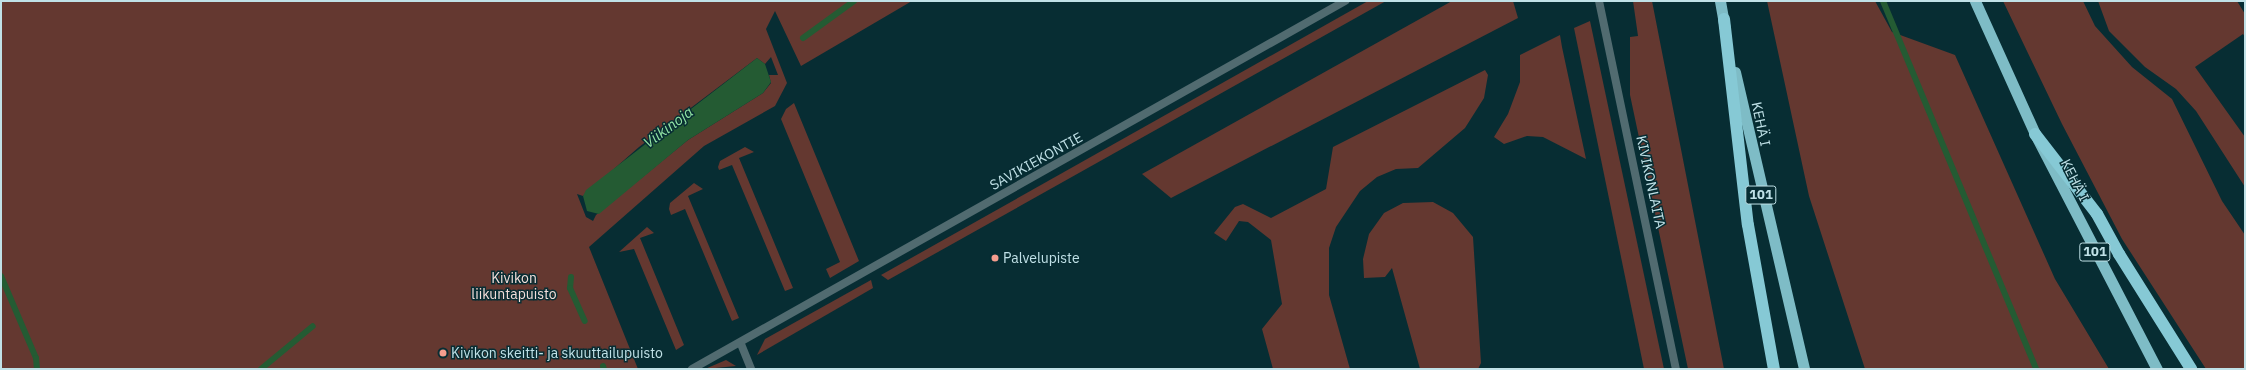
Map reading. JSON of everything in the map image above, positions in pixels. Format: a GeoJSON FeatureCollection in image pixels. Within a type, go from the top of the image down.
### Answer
{"type":"FeatureCollection","features":[{"type":"Feature","properties":{"kind":"highway","name":"KEHÄ I"},"geometry":{"type":"LineString","coordinates":[[1720,1],[1763,204],[1804,369]]}},
{"type":"Feature","properties":{"kind":"highway","name":"KEHÄ I"},"geometry":{"type":"LineString","coordinates":[[1975,1],[2035,134],[2157,369]]}},
{"type":"Feature","properties":{"kind":"highway"},"geometry":{"type":"LineString","coordinates":[[1724,19],[1748,225],[1774,369]]}},
{"type":"Feature","properties":{"kind":"highway"},"geometry":{"type":"LineString","coordinates":[[2035,134],[2097,214],[2119,254],[2191,369]]}},
{"type":"Feature","properties":{"kind":"street","name":"SAVIKIEKONTIE"},"geometry":{"type":"LineString","coordinates":[[692,369],[741,344],[1345,1]]}},
{"type":"Feature","properties":{"kind":"street","name":"KIVIKONLAITA"},"geometry":{"type":"LineString","coordinates":[[1599,1],[1676,369]]}},
{"type":"Feature","properties":{"kind":"street"},"geometry":{"type":"LineString","coordinates":[[741,344],[751,369]]}},
{"type":"Feature","properties":{"kind":"green space","name":"Kivikon liikuntapuisto"},"geometry":{"type":"Polygon","coordinates":[[[1,1],[912,1],[801,66],[775,11],[766,29],[787,83],[775,106],[704,146],[589,247],[638,369],[1,369],[1,1]],[[771,57],[765,64],[757,58],[639,147],[583,196],[577,194],[586,217],[593,221],[596,215],[688,140],[763,93],[771,83],[769,75],[778,75],[771,57]]]}},
{"type":"Feature","properties":{"kind":"green space"},"geometry":{"type":"Polygon","coordinates":[[[1368,1],[1386,1],[888,280],[881,275],[1368,1]]]}},
{"type":"Feature","properties":{"kind":"green space"},"geometry":{"type":"Polygon","coordinates":[[[1452,1],[1513,1],[1518,18],[1171,198],[1142,174],[1452,1]]]}},
{"type":"Feature","properties":{"kind":"green space"},"geometry":{"type":"Polygon","coordinates":[[[1633,1],[1652,1],[1724,369],[1688,369],[1630,95],[1630,37],[1638,36],[1633,1]]]}},
{"type":"Feature","properties":{"kind":"green space"},"geometry":{"type":"Polygon","coordinates":[[[1767,1],[1875,1],[1892,32],[1955,55],[2055,279],[2109,369],[1865,369],[1809,196],[1767,1]]]}},
{"type":"Feature","properties":{"kind":"green space"},"geometry":{"type":"Polygon","coordinates":[[[2003,1],[2083,1],[2095,26],[2132,67],[2172,99],[2222,201],[2245,235],[2245,369],[2206,369],[2122,239],[2062,124],[2003,1]]]}},
{"type":"Feature","properties":{"kind":"green space"},"geometry":{"type":"Polygon","coordinates":[[[2098,1],[2237,1],[2245,14],[2245,37],[2243,34],[2195,67],[2245,137],[2245,187],[2196,111],[2176,89],[2145,67],[2109,31],[2098,1]]]}},
{"type":"Feature","properties":{"kind":"green space"},"geometry":{"type":"Polygon","coordinates":[[[1590,21],[1664,369],[1644,369],[1574,28],[1590,21]]]}},
{"type":"Feature","properties":{"kind":"green space"},"geometry":{"type":"Polygon","coordinates":[[[1560,35],[1586,159],[1543,137],[1527,136],[1504,144],[1494,137],[1508,114],[1520,82],[1520,55],[1560,35]]]}},
{"type":"Feature","properties":{"kind":"green space"},"geometry":{"type":"Polygon","coordinates":[[[1485,70],[1488,75],[1484,98],[1465,128],[1418,168],[1396,169],[1377,177],[1360,191],[1336,227],[1329,248],[1329,295],[1350,369],[1273,369],[1262,329],[1282,304],[1271,240],[1248,222],[1239,221],[1226,241],[1214,233],[1235,207],[1243,204],[1271,218],[1326,189],[1333,147],[1485,70]]]}},
{"type":"Feature","properties":{"kind":"green space"},"geometry":{"type":"Polygon","coordinates":[[[794,103],[859,261],[830,278],[826,269],[840,262],[781,119],[786,109],[794,103]]]}},
{"type":"Feature","properties":{"kind":"green space"},"geometry":{"type":"Polygon","coordinates":[[[745,147],[754,152],[739,158],[793,288],[785,291],[732,165],[719,170],[718,167],[720,161],[745,147]]]}},
{"type":"Feature","properties":{"kind":"green space"},"geometry":{"type":"Polygon","coordinates":[[[694,183],[703,189],[688,196],[739,318],[732,321],[685,209],[671,215],[669,209],[670,203],[694,183]]]}},
{"type":"Feature","properties":{"kind":"green space"},"geometry":{"type":"Polygon","coordinates":[[[1433,202],[1453,213],[1473,237],[1481,363],[1478,369],[1420,369],[1392,268],[1385,277],[1364,278],[1363,259],[1369,234],[1384,213],[1403,203],[1433,202]]]}},
{"type":"Feature","properties":{"kind":"green space"},"geometry":{"type":"Polygon","coordinates":[[[647,227],[654,233],[640,238],[684,345],[676,350],[634,249],[619,252],[647,227]]]}},
{"type":"Feature","properties":{"kind":"green space"},"geometry":{"type":"Polygon","coordinates":[[[871,280],[873,288],[757,355],[765,339],[871,280]]]}},
{"type":"Feature","properties":{"kind":"green space"},"geometry":{"type":"Polygon","coordinates":[[[726,360],[736,366],[705,369],[726,360]]]}},
{"type":"Feature","properties":{"kind":"water"},"geometry":{"type":"Polygon","coordinates":[[[757,58],[765,64],[771,82],[763,93],[688,140],[599,214],[587,211],[583,196],[586,190],[757,58]]]}},
{"type":"Feature","properties":{"kind":"waterway","name":"Viikinoja"},"geometry":{"type":"LineString","coordinates":[[803,38],[854,1]]}},
{"type":"Feature","properties":{"kind":"waterway"},"geometry":{"type":"LineString","coordinates":[[1883,1],[2036,369]]}},
{"type":"Feature","properties":{"kind":"waterway"},"geometry":{"type":"LineString","coordinates":[[1,276],[36,358],[37,369]]}},
{"type":"Feature","properties":{"kind":"waterway"},"geometry":{"type":"LineString","coordinates":[[571,277],[570,288],[585,321]]}},
{"type":"Feature","properties":{"kind":"waterway"},"geometry":{"type":"LineString","coordinates":[[261,369],[313,326]]}},
{"type":"Feature","properties":{"kind":"place","name":"Palvelupiste"},"geometry":{"type":"Point","coordinates":[995,258]}},
{"type":"Feature","properties":{"kind":"place","name":"Kivikon skeitti- ja skuuttailupuisto"},"geometry":{"type":"Point","coordinates":[443,353]}}]}
